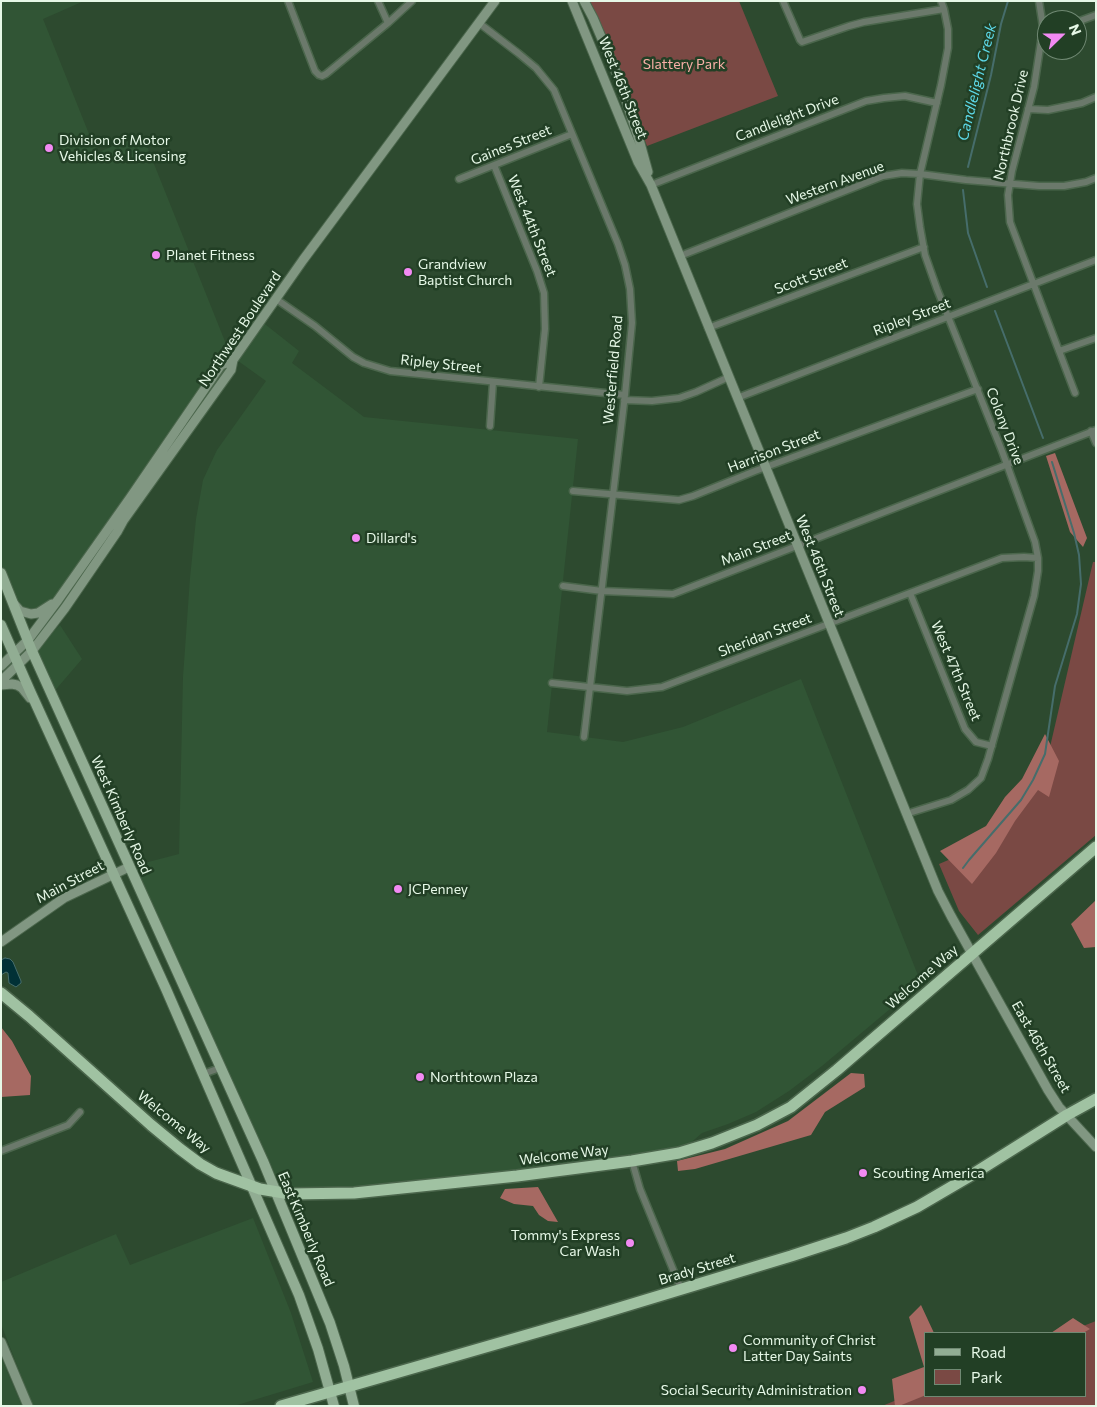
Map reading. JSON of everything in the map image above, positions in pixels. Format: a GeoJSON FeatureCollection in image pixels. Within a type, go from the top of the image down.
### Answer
{"type":"FeatureCollection","features":[{"type":"Feature","properties":{"kind":"highway","name":"Welcome Way"},"geometry":{"type":"LineString","coordinates":[[1,993],[151,1126],[180,1149],[216,1173],[252,1186],[290,1194],[376,1192],[632,1161],[680,1153],[712,1143],[756,1125],[791,1106],[838,1070],[1096,847]]}},
{"type":"Feature","properties":{"kind":"highway","name":"Brady Street"},"geometry":{"type":"LineString","coordinates":[[281,1406],[586,1318],[803,1252],[874,1227],[916,1207],[963,1180],[1096,1099]]}},
{"type":"Feature","properties":{"kind":"main road","name":"West Kimberly Road"},"geometry":{"type":"LineString","coordinates":[[1,573],[32,651],[220,1068]]}},
{"type":"Feature","properties":{"kind":"main road"},"geometry":{"type":"LineString","coordinates":[[1,625],[252,1186],[298,1295],[318,1349],[334,1406]]}},
{"type":"Feature","properties":{"kind":"main road","name":"East Kimberly Road"},"geometry":{"type":"LineString","coordinates":[[220,1068],[330,1323],[350,1386],[354,1406]]}},
{"type":"Feature","properties":{"kind":"street"},"geometry":{"type":"LineString","coordinates":[[288,1],[315,71],[322,76],[388,24],[412,1]]}},
{"type":"Feature","properties":{"kind":"street"},"geometry":{"type":"LineString","coordinates":[[378,1],[388,24]]}},
{"type":"Feature","properties":{"kind":"street","name":"Northwest Boulevard"},"geometry":{"type":"LineString","coordinates":[[32,651],[65,608],[123,521],[231,370],[233,360],[303,260],[494,1]]}},
{"type":"Feature","properties":{"kind":"street","name":"West 46th Street"},"geometry":{"type":"LineString","coordinates":[[572,1],[638,162],[651,184]]}},
{"type":"Feature","properties":{"kind":"street","name":"West 46th Street"},"geometry":{"type":"LineString","coordinates":[[584,1],[619,79],[651,184],[708,328],[938,890],[972,954]]}},
{"type":"Feature","properties":{"kind":"street"},"geometry":{"type":"LineString","coordinates":[[783,1],[802,42],[864,22],[944,9]]}},
{"type":"Feature","properties":{"kind":"street","name":"Colony Drive"},"geometry":{"type":"LineString","coordinates":[[906,814],[951,800],[968,790],[981,778],[992,746],[1034,596],[1038,571],[1035,542],[1007,465],[928,264],[924,247],[917,204],[920,174],[948,48],[948,29],[941,1]]}},
{"type":"Feature","properties":{"kind":"street","name":"Westerfield Road"},"geometry":{"type":"LineString","coordinates":[[479,23],[536,68],[554,90],[625,265],[630,289],[632,323],[625,397],[584,737]]}},
{"type":"Feature","properties":{"kind":"street","name":"Northbrook Drive"},"geometry":{"type":"LineString","coordinates":[[1040,60],[1010,184],[1008,195],[1010,222],[1076,393]]}},
{"type":"Feature","properties":{"kind":"street","name":"Candlelight Drive"},"geometry":{"type":"LineString","coordinates":[[651,184],[866,101],[905,96],[937,103]]}},
{"type":"Feature","properties":{"kind":"street"},"geometry":{"type":"LineString","coordinates":[[1028,109],[1048,110],[1082,103],[1096,97]]}},
{"type":"Feature","properties":{"kind":"street","name":"Gaines Street"},"geometry":{"type":"LineString","coordinates":[[459,179],[572,134]]}},
{"type":"Feature","properties":{"kind":"street","name":"West 44th Street"},"geometry":{"type":"LineString","coordinates":[[494,165],[544,293],[545,329],[539,387]]}},
{"type":"Feature","properties":{"kind":"street","name":"Western Avenue"},"geometry":{"type":"LineString","coordinates":[[680,256],[883,176],[902,173],[1010,184],[1064,186],[1096,178]]}},
{"type":"Feature","properties":{"kind":"street","name":"Scott Street"},"geometry":{"type":"LineString","coordinates":[[708,328],[924,247]]}},
{"type":"Feature","properties":{"kind":"street","name":"Ripley Street"},"geometry":{"type":"LineString","coordinates":[[737,398],[1096,260]]}},
{"type":"Feature","properties":{"kind":"street","name":"Ripley Street"},"geometry":{"type":"LineString","coordinates":[[276,299],[315,326],[353,357],[390,372],[652,400],[679,398],[729,377]]}},
{"type":"Feature","properties":{"kind":"street"},"geometry":{"type":"LineString","coordinates":[[1060,352],[1096,338]]}},
{"type":"Feature","properties":{"kind":"street"},"geometry":{"type":"LineString","coordinates":[[1,666],[28,640],[58,600],[221,365],[233,360]]}},
{"type":"Feature","properties":{"kind":"street"},"geometry":{"type":"LineString","coordinates":[[490,426],[493,382]]}},
{"type":"Feature","properties":{"kind":"street","name":"Harrison Street"},"geometry":{"type":"LineString","coordinates":[[573,491],[679,500],[978,390]]}},
{"type":"Feature","properties":{"kind":"street"},"geometry":{"type":"LineString","coordinates":[[1094,430],[1096,443]]}},
{"type":"Feature","properties":{"kind":"street","name":"Main Street"},"geometry":{"type":"LineString","coordinates":[[563,586],[602,591],[673,594],[1094,430]]}},
{"type":"Feature","properties":{"kind":"street","name":"Sheridan Street"},"geometry":{"type":"LineString","coordinates":[[552,684],[627,691],[662,687],[1002,558],[1038,558]]}},
{"type":"Feature","properties":{"kind":"street","name":"West 47th Street"},"geometry":{"type":"LineString","coordinates":[[910,593],[965,729],[976,742],[992,746]]}},
{"type":"Feature","properties":{"kind":"street"},"geometry":{"type":"LineString","coordinates":[[13,604],[28,614],[34,614],[58,600]]}},
{"type":"Feature","properties":{"kind":"street"},"geometry":{"type":"LineString","coordinates":[[1,683],[32,651]]}},
{"type":"Feature","properties":{"kind":"street"},"geometry":{"type":"LineString","coordinates":[[1,683],[12,684],[22,688],[36,706]]}},
{"type":"Feature","properties":{"kind":"street","name":"Main Street"},"geometry":{"type":"LineString","coordinates":[[1,942],[64,898],[129,867]]}},
{"type":"Feature","properties":{"kind":"street","name":"East 46th Street"},"geometry":{"type":"LineString","coordinates":[[972,954],[1048,1090],[1059,1107],[1096,1147]]}},
{"type":"Feature","properties":{"kind":"street"},"geometry":{"type":"LineString","coordinates":[[203,1074],[220,1068]]}},
{"type":"Feature","properties":{"kind":"street"},"geometry":{"type":"LineString","coordinates":[[1,1151],[68,1125],[80,1112]]}},
{"type":"Feature","properties":{"kind":"street"},"geometry":{"type":"LineString","coordinates":[[632,1161],[640,1189],[681,1289]]}},
{"type":"Feature","properties":{"kind":"street"},"geometry":{"type":"LineString","coordinates":[[1,1342],[28,1406]]}},
{"type":"Feature","properties":{"kind":"shaded area"},"geometry":{"type":"Polygon","coordinates":[[[1,1],[84,1],[43,19],[93,144],[99,152],[142,134],[226,344],[240,350],[261,321],[299,351],[292,363],[364,417],[578,439],[547,732],[623,742],[683,727],[801,679],[921,983],[822,1066],[789,1091],[756,1112],[702,1133],[679,1153],[648,1159],[290,1194],[263,1161],[129,867],[179,854],[183,677],[190,578],[196,519],[203,480],[217,450],[266,381],[234,358],[173,447],[58,600],[38,613],[20,611],[1,573],[1,1]]]}},
{"type":"Feature","properties":{"kind":"shaded area"},"geometry":{"type":"Polygon","coordinates":[[[1055,453],[1087,538],[1083,547],[1070,532],[1046,456],[1055,453]]]}},
{"type":"Feature","properties":{"kind":"shaded area"},"geometry":{"type":"Polygon","coordinates":[[[60,625],[82,659],[52,694],[32,651],[60,625]]]}},
{"type":"Feature","properties":{"kind":"shaded area"},"geometry":{"type":"Polygon","coordinates":[[[1045,734],[1059,761],[1049,797],[1038,790],[1015,821],[996,853],[972,884],[940,851],[986,826],[1005,797],[1022,779],[1045,734]]]}},
{"type":"Feature","properties":{"kind":"shaded area"},"geometry":{"type":"Polygon","coordinates":[[[1096,900],[1096,947],[1084,948],[1071,924],[1096,900]]]}},
{"type":"Feature","properties":{"kind":"shaded area"},"geometry":{"type":"Polygon","coordinates":[[[1,1027],[12,1041],[31,1076],[30,1095],[1,1097],[1,1027]]]}},
{"type":"Feature","properties":{"kind":"shaded area"},"geometry":{"type":"Polygon","coordinates":[[[851,1073],[864,1074],[865,1087],[825,1112],[811,1135],[695,1169],[678,1171],[677,1161],[725,1149],[788,1121],[851,1073]]]}},
{"type":"Feature","properties":{"kind":"shaded area"},"geometry":{"type":"Polygon","coordinates":[[[538,1187],[558,1222],[548,1221],[539,1215],[533,1206],[514,1204],[500,1198],[505,1189],[538,1187]]]}},
{"type":"Feature","properties":{"kind":"shaded area"},"geometry":{"type":"Polygon","coordinates":[[[253,1218],[291,1313],[313,1382],[234,1406],[33,1406],[1,1324],[1,1282],[116,1234],[130,1265],[253,1218]]]}},
{"type":"Feature","properties":{"kind":"shaded area"},"geometry":{"type":"Polygon","coordinates":[[[921,1305],[934,1332],[924,1332],[924,1367],[909,1317],[921,1305]]]}},
{"type":"Feature","properties":{"kind":"shaded area"},"geometry":{"type":"Polygon","coordinates":[[[1073,1318],[1090,1329],[1085,1332],[1052,1332],[1073,1318]]]}},
{"type":"Feature","properties":{"kind":"shaded area"},"geometry":{"type":"Polygon","coordinates":[[[1,1357],[22,1406],[1,1406],[1,1357]]]}},
{"type":"Feature","properties":{"kind":"shaded area"},"geometry":{"type":"Polygon","coordinates":[[[924,1367],[924,1396],[895,1406],[892,1379],[924,1367]]]}},
{"type":"Feature","properties":{"kind":"green space","name":"Slattery Park"},"geometry":{"type":"Polygon","coordinates":[[[588,1],[739,1],[778,96],[647,146],[608,44],[588,1]]]}},
{"type":"Feature","properties":{"kind":"green space"},"geometry":{"type":"Polygon","coordinates":[[[1093,562],[1096,562],[1096,835],[978,935],[959,911],[939,864],[1000,838],[1043,777],[1093,562]]]}},
{"type":"Feature","properties":{"kind":"green space"},"geometry":{"type":"Polygon","coordinates":[[[1096,1321],[1096,1406],[882,1406],[924,1389],[924,1397],[1087,1397],[1087,1332],[1068,1332],[1096,1321]]]}},
{"type":"Feature","properties":{"kind":"water"},"geometry":{"type":"Polygon","coordinates":[[[5,958],[13,962],[21,981],[16,987],[9,983],[8,973],[6,972],[1,975],[1,960],[5,958]]]}},
{"type":"Feature","properties":{"kind":"waterway","name":"Candlelight Creek"},"geometry":{"type":"LineString","coordinates":[[968,167],[1008,1]]}},
{"type":"Feature","properties":{"kind":"waterway","name":"Candlelight Creek"},"geometry":{"type":"LineString","coordinates":[[963,190],[968,233],[987,287]]}},
{"type":"Feature","properties":{"kind":"waterway","name":"Candlelight Creek"},"geometry":{"type":"LineString","coordinates":[[995,311],[1043,438]]}},
{"type":"Feature","properties":{"kind":"waterway","name":"Candlelight Creek"},"geometry":{"type":"LineString","coordinates":[[963,868],[1021,800],[1045,754],[1055,686],[1077,614],[1081,584],[1079,555],[1052,462]]}},
{"type":"Feature","properties":{"kind":"place","name":"Division of Motor Vehicles & Licensing"},"geometry":{"type":"Point","coordinates":[49,148]}},
{"type":"Feature","properties":{"kind":"place","name":"Planet Fitness"},"geometry":{"type":"Point","coordinates":[156,255]}},
{"type":"Feature","properties":{"kind":"place","name":"Grandview Baptist Church"},"geometry":{"type":"Point","coordinates":[408,272]}},
{"type":"Feature","properties":{"kind":"place","name":"Dillard's"},"geometry":{"type":"Point","coordinates":[356,538]}},
{"type":"Feature","properties":{"kind":"place","name":"JCPenney"},"geometry":{"type":"Point","coordinates":[398,889]}},
{"type":"Feature","properties":{"kind":"place","name":"Northtown Plaza"},"geometry":{"type":"Point","coordinates":[420,1077]}},
{"type":"Feature","properties":{"kind":"place","name":"Scouting America"},"geometry":{"type":"Point","coordinates":[863,1173]}},
{"type":"Feature","properties":{"kind":"place","name":"Tommy's Express Car Wash"},"geometry":{"type":"Point","coordinates":[630,1243]}},
{"type":"Feature","properties":{"kind":"place","name":"Community of Christ Latter Day Saints"},"geometry":{"type":"Point","coordinates":[733,1348]}},
{"type":"Feature","properties":{"kind":"place","name":"Social Security Administration"},"geometry":{"type":"Point","coordinates":[862,1390]}}]}
